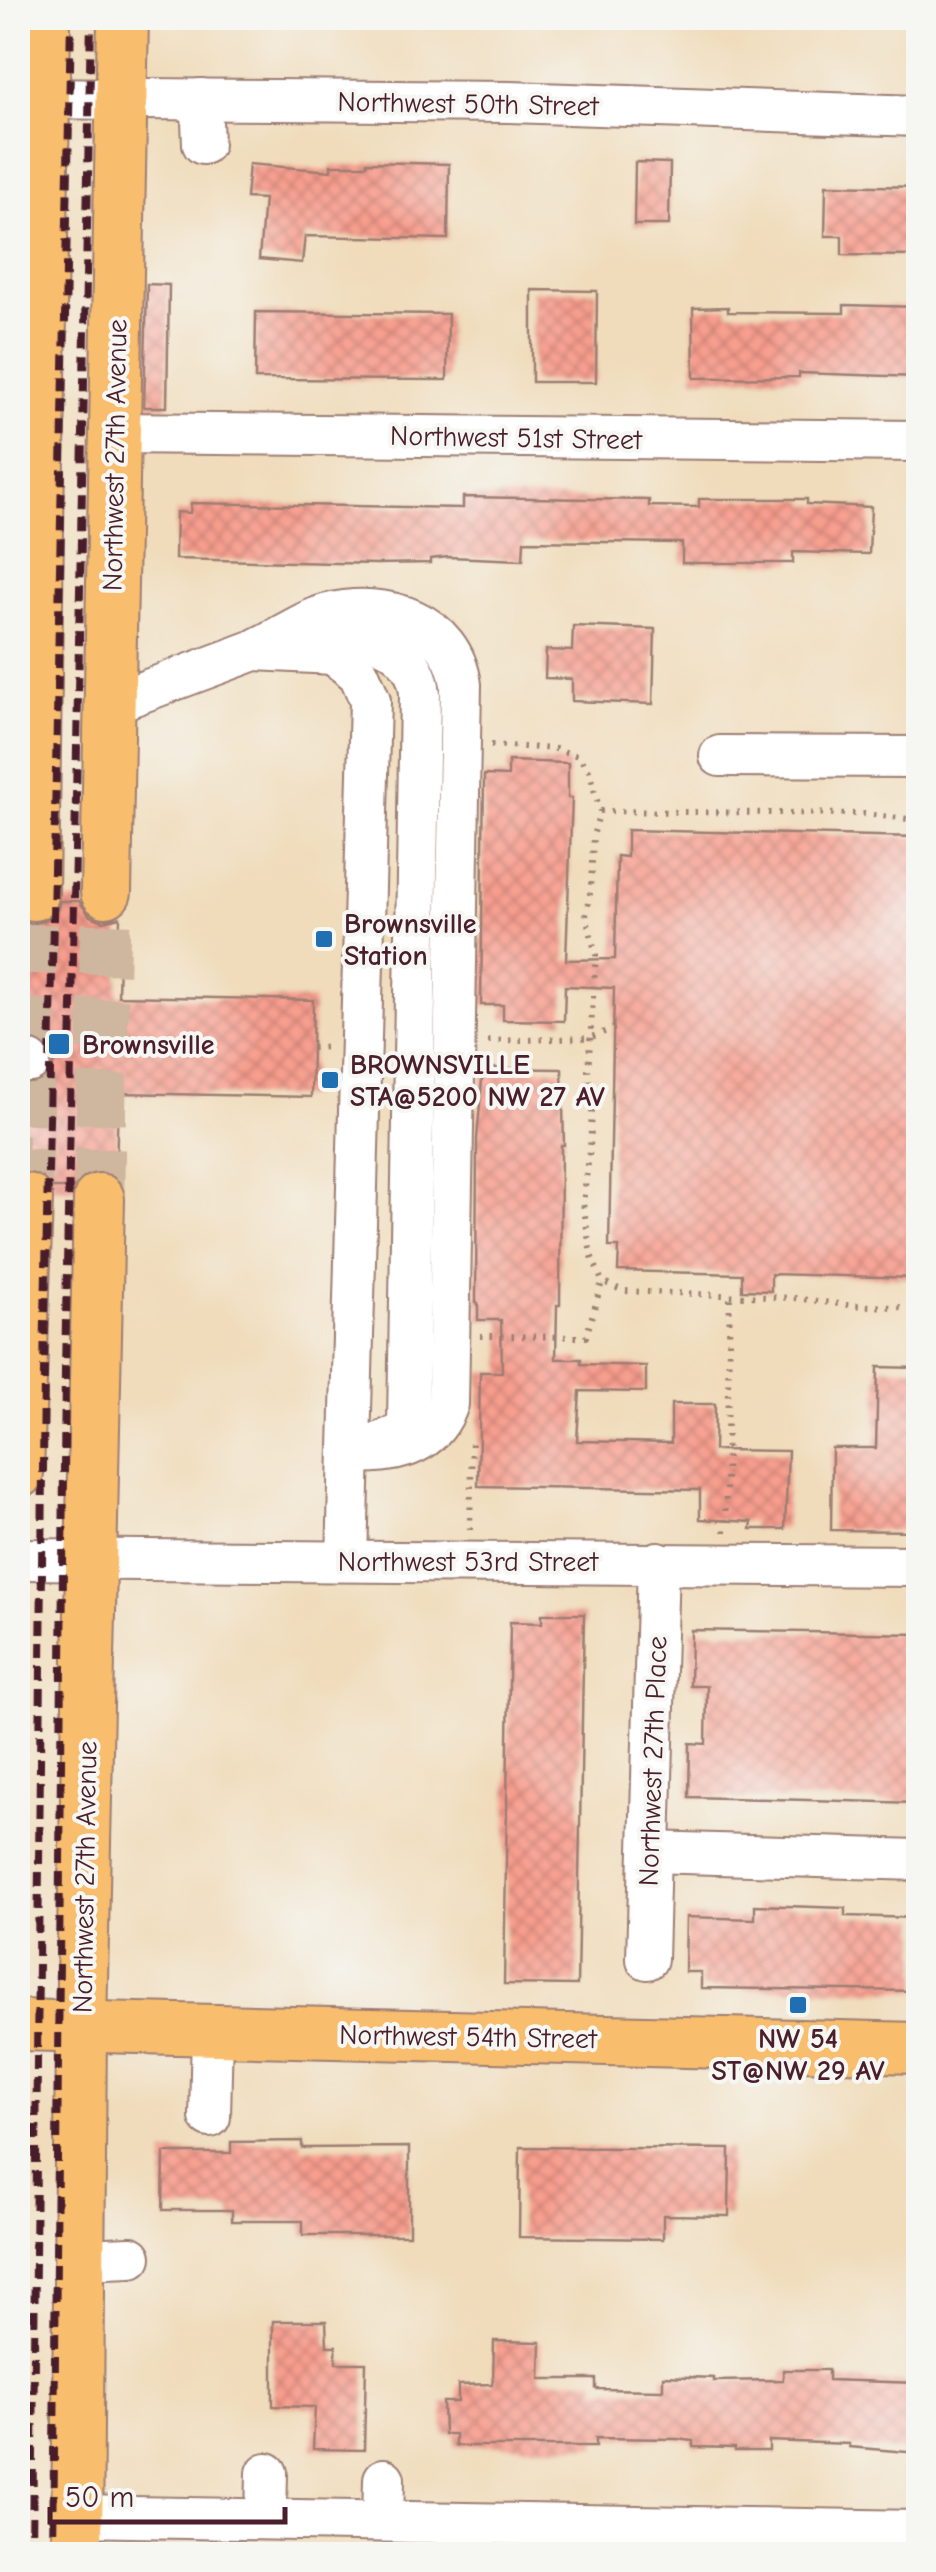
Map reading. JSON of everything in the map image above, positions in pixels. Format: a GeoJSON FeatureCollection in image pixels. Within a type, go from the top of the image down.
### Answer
{"type":"FeatureCollection","features":[{"type":"Feature","properties":{"kind":"main road"},"geometry":{"type":"LineString","coordinates":[[32,895],[36,656],[31,98],[45,18]]}},
{"type":"Feature","properties":{"kind":"main road","name":"Northwest 27th Avenue"},"geometry":{"type":"LineString","coordinates":[[106,892],[123,18]]}},
{"type":"Feature","properties":{"kind":"main road"},"geometry":{"type":"LineString","coordinates":[[36,656],[56,701],[110,704]]}},
{"type":"Feature","properties":{"kind":"main road"},"geometry":{"type":"LineString","coordinates":[[18,1473],[21,1288],[27,1198]]}},
{"type":"Feature","properties":{"kind":"main road","name":"Northwest 27th Avenue"},"geometry":{"type":"LineString","coordinates":[[77,2536],[81,2026],[99,1199]]}},
{"type":"Feature","properties":{"kind":"main road","name":"Northwest 54th Street"},"geometry":{"type":"LineString","coordinates":[[18,2025],[918,2048]]}},
{"type":"Feature","properties":{"kind":"street","name":"Northwest 50th Street"},"geometry":{"type":"LineString","coordinates":[[31,98],[510,102],[918,116]]}},
{"type":"Feature","properties":{"kind":"street"},"geometry":{"type":"LineString","coordinates":[[201,99],[203,144]]}},
{"type":"Feature","properties":{"kind":"street","name":"Northwest 51st Street"},"geometry":{"type":"LineString","coordinates":[[114,433],[918,441]]}},
{"type":"Feature","properties":{"kind":"street"},"geometry":{"type":"LineString","coordinates":[[110,704],[255,650],[328,614],[367,612],[402,616],[432,628],[458,664],[460,743],[448,1404],[442,1422],[430,1434],[404,1448],[380,1454],[350,1452]]}},
{"type":"Feature","properties":{"kind":"street"},"geometry":{"type":"LineString","coordinates":[[255,650],[336,634],[360,636],[394,648],[408,659],[419,676],[408,1422],[403,1433],[391,1440],[350,1452]]}},
{"type":"Feature","properties":{"kind":"street"},"geometry":{"type":"LineString","coordinates":[[255,650],[333,654],[359,674],[370,700],[347,1561]]}},
{"type":"Feature","properties":{"kind":"street"},"geometry":{"type":"LineString","coordinates":[[720,756],[918,757]]}},
{"type":"Feature","properties":{"kind":"street","name":"Northwest 53rd Street"},"geometry":{"type":"LineString","coordinates":[[18,1559],[918,1566]]}},
{"type":"Feature","properties":{"kind":"street","name":"Northwest 27th Place"},"geometry":{"type":"LineString","coordinates":[[646,1959],[658,1562]]}},
{"type":"Feature","properties":{"kind":"street"},"geometry":{"type":"LineString","coordinates":[[650,1852],[918,1860]]}},
{"type":"Feature","properties":{"kind":"street"},"geometry":{"type":"LineString","coordinates":[[210,2117],[212,2030]]}},
{"type":"Feature","properties":{"kind":"street"},"geometry":{"type":"LineString","coordinates":[[79,2259],[131,2257]]}},
{"type":"Feature","properties":{"kind":"street"},"geometry":{"type":"LineString","coordinates":[[266,2520],[267,2473]]}},
{"type":"Feature","properties":{"kind":"street"},"geometry":{"type":"LineString","coordinates":[[383,2522],[384,2479]]}},
{"type":"Feature","properties":{"kind":"street"},"geometry":{"type":"LineString","coordinates":[[77,2536],[266,2520],[383,2522],[464,2539],[918,2531]]}},
{"type":"Feature","properties":{"kind":"path"},"geometry":{"type":"LineString","coordinates":[[449,1334],[586,1337],[602,1282],[591,1255],[583,1203],[592,1112],[588,1072],[596,956],[586,916],[593,836],[600,811],[589,771],[578,756],[556,749],[460,743]]}},
{"type":"Feature","properties":{"kind":"path"},"geometry":{"type":"LineString","coordinates":[[600,811],[863,814],[918,820]]}},
{"type":"Feature","properties":{"kind":"path"},"geometry":{"type":"LineString","coordinates":[[602,1282],[624,1291],[918,1308]]}},
{"type":"Feature","properties":{"kind":"path"},"geometry":{"type":"LineString","coordinates":[[724,1563],[730,1296]]}},
{"type":"Feature","properties":{"kind":"path"},"geometry":{"type":"LineString","coordinates":[[470,1561],[472,1430]]}},
{"type":"Feature","properties":{"kind":"building"},"geometry":{"type":"Polygon","coordinates":[[[635,162],[670,163],[669,225],[634,225],[635,162]]]}},
{"type":"Feature","properties":{"kind":"building"},"geometry":{"type":"Polygon","coordinates":[[[249,164],[331,171],[331,165],[449,164],[448,239],[305,236],[302,263],[259,259],[264,199],[246,198],[249,164]]]}},
{"type":"Feature","properties":{"kind":"building"},"geometry":{"type":"Polygon","coordinates":[[[826,185],[918,187],[918,256],[842,255],[842,236],[825,236],[826,185]]]}},
{"type":"Feature","properties":{"kind":"building"},"geometry":{"type":"Polygon","coordinates":[[[147,284],[169,285],[167,407],[144,407],[147,284]]]}},
{"type":"Feature","properties":{"kind":"building"},"geometry":{"type":"Polygon","coordinates":[[[532,290],[597,291],[596,382],[532,382],[532,290]]]}},
{"type":"Feature","properties":{"kind":"building"},"geometry":{"type":"Polygon","coordinates":[[[844,305],[918,307],[918,377],[799,373],[799,377],[694,378],[693,308],[844,313],[844,305]]]}},
{"type":"Feature","properties":{"kind":"building"},"geometry":{"type":"Polygon","coordinates":[[[256,312],[448,314],[447,380],[255,379],[256,312]]]}},
{"type":"Feature","properties":{"kind":"building"},"geometry":{"type":"Polygon","coordinates":[[[463,497],[649,500],[649,506],[699,507],[699,499],[807,499],[807,504],[871,507],[869,554],[793,552],[793,563],[682,563],[682,543],[524,541],[523,560],[449,557],[430,559],[430,563],[377,564],[175,559],[176,512],[190,513],[191,503],[463,508],[463,497]]]}},
{"type":"Feature","properties":{"kind":"building"},"geometry":{"type":"Polygon","coordinates":[[[573,626],[655,629],[653,704],[572,701],[572,679],[545,678],[546,650],[572,651],[573,626]]]}},
{"type":"Feature","properties":{"kind":"building"},"geometry":{"type":"Polygon","coordinates":[[[508,761],[568,763],[568,798],[572,798],[566,960],[615,959],[617,856],[627,857],[627,830],[918,837],[918,1278],[771,1274],[771,1291],[742,1290],[742,1274],[618,1271],[619,1247],[609,1247],[614,988],[565,986],[564,1021],[503,1020],[503,1005],[481,1005],[484,775],[508,776],[508,761]]]}},
{"type":"Feature","properties":{"kind":"building"},"geometry":{"type":"Polygon","coordinates":[[[60,901],[79,901],[90,916],[104,921],[120,917],[118,996],[313,1000],[311,1097],[118,1093],[116,1177],[99,1170],[84,1174],[73,1188],[53,1188],[41,1174],[29,1170],[18,1173],[18,1085],[41,1083],[50,1075],[54,1063],[44,1043],[18,1038],[18,919],[32,924],[46,920],[60,901]]]}},
{"type":"Feature","properties":{"kind":"building"},"geometry":{"type":"Polygon","coordinates":[[[483,1068],[562,1069],[564,1145],[556,1359],[581,1359],[581,1364],[646,1366],[646,1392],[580,1391],[577,1441],[671,1443],[671,1404],[715,1404],[714,1450],[788,1451],[785,1529],[751,1529],[752,1522],[700,1519],[700,1490],[478,1486],[480,1372],[502,1372],[501,1320],[478,1320],[476,1302],[477,1139],[483,1068]]]}},
{"type":"Feature","properties":{"kind":"building"},"geometry":{"type":"Polygon","coordinates":[[[878,1367],[918,1368],[918,1531],[831,1530],[832,1448],[876,1448],[878,1367]]]}},
{"type":"Feature","properties":{"kind":"building"},"geometry":{"type":"Polygon","coordinates":[[[542,1614],[584,1614],[577,1985],[504,1984],[510,1622],[542,1623],[542,1614]]]}},
{"type":"Feature","properties":{"kind":"building"},"geometry":{"type":"Polygon","coordinates":[[[691,1630],[918,1634],[918,1803],[689,1797],[690,1743],[706,1744],[707,1686],[690,1686],[691,1630]]]}},
{"type":"Feature","properties":{"kind":"building"},"geometry":{"type":"Polygon","coordinates":[[[755,1905],[845,1908],[845,1916],[918,1918],[918,1991],[701,1988],[701,1972],[685,1972],[686,1917],[755,1919],[755,1905]]]}},
{"type":"Feature","properties":{"kind":"building"},"geometry":{"type":"Polygon","coordinates":[[[302,2141],[302,2148],[409,2147],[409,2235],[303,2235],[303,2221],[232,2221],[232,2210],[163,2210],[164,2153],[231,2153],[231,2142],[302,2141]]]}},
{"type":"Feature","properties":{"kind":"building"},"geometry":{"type":"Polygon","coordinates":[[[520,2147],[730,2149],[729,2216],[663,2215],[663,2239],[519,2237],[520,2147]]]}},
{"type":"Feature","properties":{"kind":"building"},"geometry":{"type":"Polygon","coordinates":[[[273,2321],[326,2321],[327,2346],[336,2346],[336,2363],[366,2363],[364,2450],[313,2449],[315,2407],[273,2406],[273,2321]]]}},
{"type":"Feature","properties":{"kind":"building"},"geometry":{"type":"Polygon","coordinates":[[[494,2341],[541,2342],[540,2379],[596,2379],[596,2389],[663,2390],[663,2376],[714,2381],[783,2380],[783,2370],[828,2370],[828,2380],[918,2383],[918,2453],[849,2444],[769,2441],[769,2451],[735,2451],[693,2447],[693,2441],[677,2439],[596,2438],[596,2446],[455,2446],[455,2434],[444,2434],[443,2402],[458,2402],[458,2385],[493,2384],[494,2341]]]}},
{"type":"Feature","properties":{"kind":"tunnel"},"geometry":{"type":"LineString","coordinates":[[99,1199],[106,892]]}},
{"type":"Feature","properties":{"kind":"tunnel"},"geometry":{"type":"LineString","coordinates":[[27,1199],[33,895]]}},
{"type":"Feature","properties":{"kind":"tunnel"},"geometry":{"type":"LineString","coordinates":[[18,1155],[28,1155]]}},
{"type":"Feature","properties":{"kind":"railway"},"geometry":{"type":"LineString","coordinates":[[32,2554],[44,1370],[71,18]]}},
{"type":"Feature","properties":{"kind":"railway"},"geometry":{"type":"LineString","coordinates":[[53,2554],[65,1370],[91,18]]}},
{"type":"Feature","properties":{"kind":"place","name":"Brownsville Station"},"geometry":{"type":"Point","coordinates":[324,939]}},
{"type":"Feature","properties":{"kind":"place","name":"Brownsville"},"geometry":{"type":"Point","coordinates":[59,1044]}},
{"type":"Feature","properties":{"kind":"place","name":"BROWNSVILLE STA@5200 NW 27 AV"},"geometry":{"type":"Point","coordinates":[330,1080]}},
{"type":"Feature","properties":{"kind":"place","name":"NW 54 ST@NW 29 AV"},"geometry":{"type":"Point","coordinates":[798,2005]}}]}
